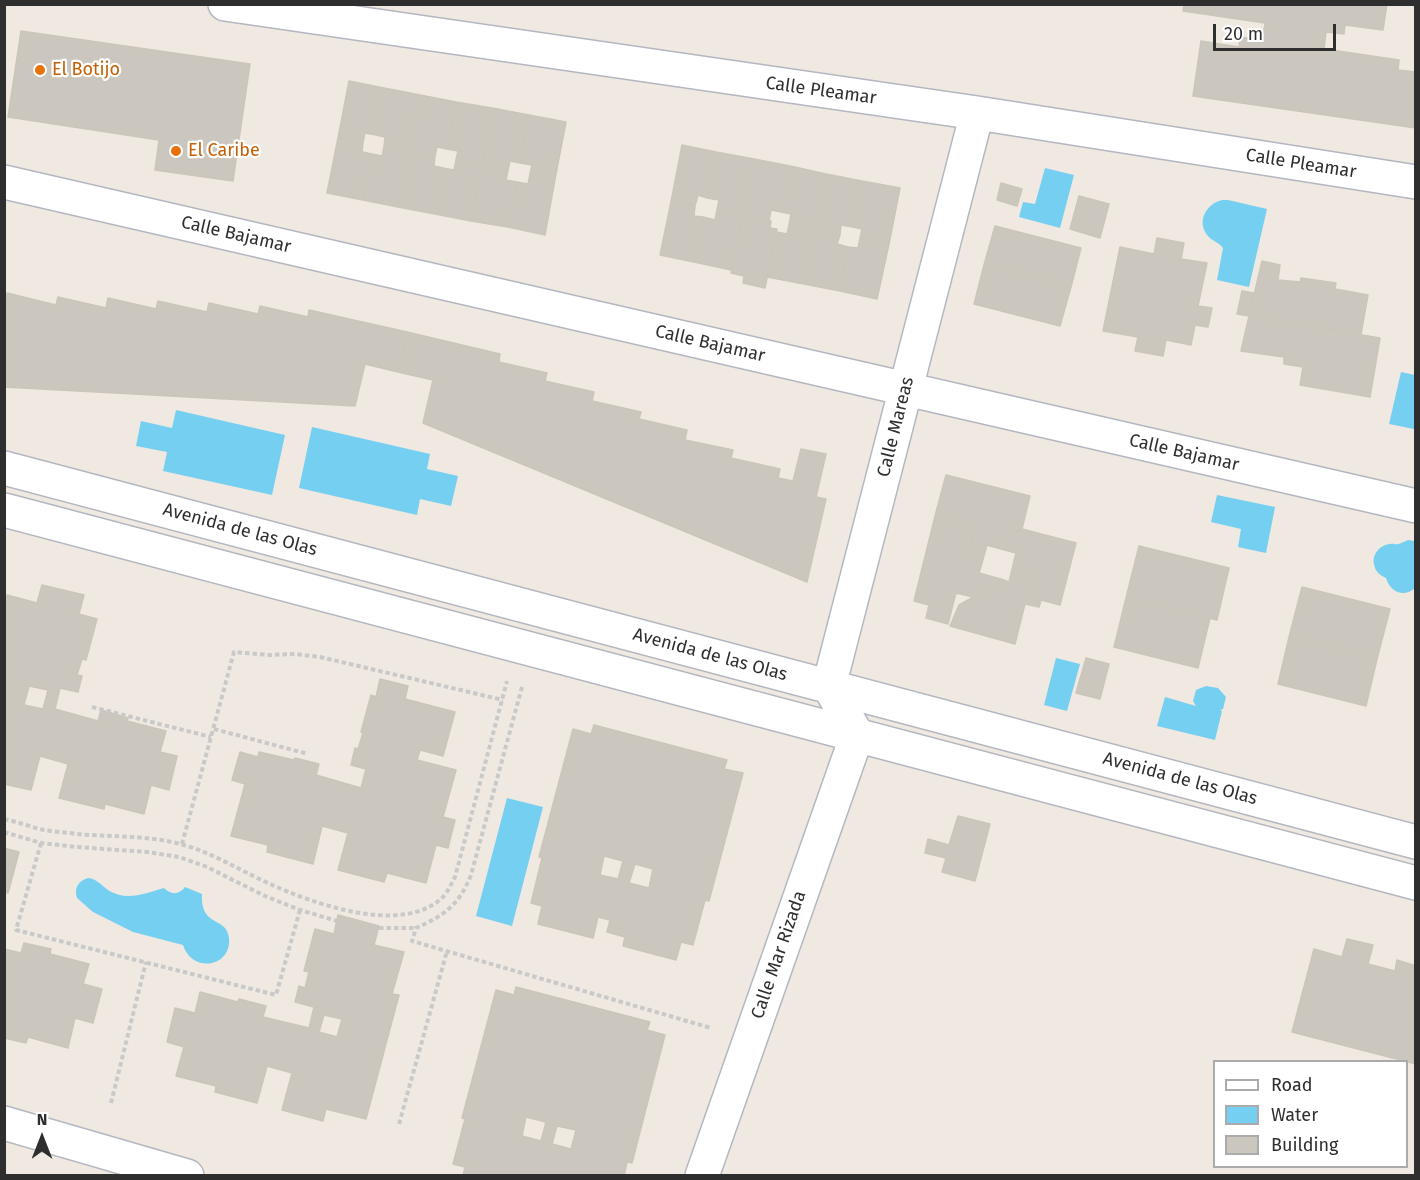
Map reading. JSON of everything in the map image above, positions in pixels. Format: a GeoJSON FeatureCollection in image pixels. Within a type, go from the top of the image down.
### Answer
{"type":"FeatureCollection","features":[{"type":"Feature","properties":{"kind":"street","name":"Calle Pleamar"},"geometry":{"type":"LineString","coordinates":[[225,4],[977,113],[1416,182]]}},
{"type":"Feature","properties":{"kind":"street","name":"Calle Mareas"},"geometry":{"type":"LineString","coordinates":[[829,686],[977,113]]}},
{"type":"Feature","properties":{"kind":"street","name":"Calle Bajamar"},"geometry":{"type":"LineString","coordinates":[[4,182],[1416,506]]}},
{"type":"Feature","properties":{"kind":"street","name":"Avenida de las Olas"},"geometry":{"type":"LineString","coordinates":[[4,468],[1416,842]]}},
{"type":"Feature","properties":{"kind":"street"},"geometry":{"type":"LineString","coordinates":[[4,510],[1416,883]]}},
{"type":"Feature","properties":{"kind":"street"},"geometry":{"type":"LineString","coordinates":[[829,686],[857,735]]}},
{"type":"Feature","properties":{"kind":"street","name":"Calle Mar Rizada"},"geometry":{"type":"LineString","coordinates":[[702,1176],[857,735]]}},
{"type":"Feature","properties":{"kind":"street"},"geometry":{"type":"LineString","coordinates":[[4,1123],[187,1176]]}},
{"type":"Feature","properties":{"kind":"path"},"geometry":{"type":"LineString","coordinates":[[182,844],[234,652],[320,657],[503,700]]}},
{"type":"Feature","properties":{"kind":"path"},"geometry":{"type":"LineString","coordinates":[[4,819],[44,830],[148,838],[182,844],[212,854],[270,884],[333,907],[385,915],[411,913],[429,907],[444,896],[455,877],[508,677]]}},
{"type":"Feature","properties":{"kind":"path"},"geometry":{"type":"LineString","coordinates":[[379,928],[416,928],[444,913],[465,889],[471,875],[524,680]]}},
{"type":"Feature","properties":{"kind":"path"},"geometry":{"type":"LineString","coordinates":[[92,707],[211,737]]}},
{"type":"Feature","properties":{"kind":"path"},"geometry":{"type":"LineString","coordinates":[[213,729],[308,754]]}},
{"type":"Feature","properties":{"kind":"path"},"geometry":{"type":"LineString","coordinates":[[4,832],[41,843],[179,857],[207,867],[265,896],[337,921]]}},
{"type":"Feature","properties":{"kind":"path"},"geometry":{"type":"LineString","coordinates":[[41,843],[16,930],[276,995],[300,910]]}},
{"type":"Feature","properties":{"kind":"path"},"geometry":{"type":"LineString","coordinates":[[416,928],[412,941],[711,1028]]}},
{"type":"Feature","properties":{"kind":"path"},"geometry":{"type":"LineString","coordinates":[[399,1124],[447,951]]}},
{"type":"Feature","properties":{"kind":"path"},"geometry":{"type":"LineString","coordinates":[[111,1103],[146,962]]}},
{"type":"Feature","properties":{"kind":"water"},"geometry":{"type":"Polygon","coordinates":[[[1045,168],[1074,175],[1060,228],[1019,217],[1023,202],[1035,204],[1045,168]]]}},
{"type":"Feature","properties":{"kind":"water"},"geometry":{"type":"Polygon","coordinates":[[[1222,200],[1267,209],[1249,287],[1217,280],[1223,248],[1208,236],[1203,220],[1207,209],[1222,200]]]}},
{"type":"Feature","properties":{"kind":"water"},"geometry":{"type":"Polygon","coordinates":[[[1401,372],[1415,375],[1416,421],[1414,429],[1389,424],[1401,372]]]}},
{"type":"Feature","properties":{"kind":"water"},"geometry":{"type":"Polygon","coordinates":[[[176,410],[285,435],[272,495],[163,471],[167,452],[136,446],[141,421],[172,428],[176,410]]]}},
{"type":"Feature","properties":{"kind":"water"},"geometry":{"type":"Polygon","coordinates":[[[312,427],[430,454],[427,469],[458,476],[451,506],[420,499],[417,515],[299,488],[312,427]]]}},
{"type":"Feature","properties":{"kind":"water"},"geometry":{"type":"Polygon","coordinates":[[[1217,495],[1275,507],[1266,553],[1238,547],[1241,529],[1211,522],[1217,495]]]}},
{"type":"Feature","properties":{"kind":"water"},"geometry":{"type":"Polygon","coordinates":[[[1408,540],[1415,541],[1415,588],[1402,593],[1394,590],[1386,578],[1381,576],[1374,560],[1383,546],[1408,540]]]}},
{"type":"Feature","properties":{"kind":"water"},"geometry":{"type":"Polygon","coordinates":[[[1056,658],[1080,664],[1067,711],[1044,705],[1056,658]]]}},
{"type":"Feature","properties":{"kind":"water"},"geometry":{"type":"Polygon","coordinates":[[[1206,686],[1218,688],[1226,697],[1223,709],[1220,710],[1222,711],[1215,740],[1157,726],[1165,697],[1196,706],[1193,701],[1196,690],[1206,686]]]}},
{"type":"Feature","properties":{"kind":"water"},"geometry":{"type":"Polygon","coordinates":[[[507,798],[543,807],[512,926],[476,916],[507,798]]]}},
{"type":"Feature","properties":{"kind":"water"},"geometry":{"type":"Polygon","coordinates":[[[88,878],[115,894],[129,896],[164,888],[175,893],[185,887],[202,894],[205,912],[227,931],[228,948],[218,961],[202,963],[194,960],[183,945],[133,932],[93,912],[77,898],[76,894],[78,885],[88,878]]]}},
{"type":"Feature","properties":{"kind":"building"},"geometry":{"type":"Polygon","coordinates":[[[1184,4],[1387,4],[1383,30],[1345,25],[1344,34],[1326,32],[1324,49],[1399,60],[1398,70],[1416,72],[1416,128],[1193,96],[1201,41],[1239,47],[1240,37],[1263,40],[1265,23],[1183,11],[1184,4]]]}},
{"type":"Feature","properties":{"kind":"building"},"geometry":{"type":"Polygon","coordinates":[[[21,31],[250,64],[233,181],[155,170],[159,140],[8,117],[21,31]]]}},
{"type":"Feature","properties":{"kind":"building"},"geometry":{"type":"Polygon","coordinates":[[[349,81],[384,88],[376,135],[365,133],[363,142],[338,138],[349,81]]]}},
{"type":"Feature","properties":{"kind":"building"},"geometry":{"type":"Polygon","coordinates":[[[384,88],[420,95],[409,151],[384,147],[385,137],[376,135],[384,88]]]}},
{"type":"Feature","properties":{"kind":"building"},"geometry":{"type":"Polygon","coordinates":[[[420,95],[456,102],[447,149],[437,147],[435,156],[409,151],[420,95]]]}},
{"type":"Feature","properties":{"kind":"building"},"geometry":{"type":"Polygon","coordinates":[[[456,102],[492,108],[482,165],[456,160],[458,151],[447,149],[456,102]]]}},
{"type":"Feature","properties":{"kind":"building"},"geometry":{"type":"Polygon","coordinates":[[[492,108],[529,115],[520,163],[510,161],[508,170],[482,165],[492,108]]]}},
{"type":"Feature","properties":{"kind":"building"},"geometry":{"type":"Polygon","coordinates":[[[529,115],[566,122],[555,179],[530,174],[532,165],[520,163],[529,115]]]}},
{"type":"Feature","properties":{"kind":"building"},"geometry":{"type":"Polygon","coordinates":[[[338,138],[363,142],[362,152],[372,154],[363,200],[327,193],[338,138]]]}},
{"type":"Feature","properties":{"kind":"building"},"geometry":{"type":"Polygon","coordinates":[[[682,145],[716,152],[707,198],[698,195],[695,206],[671,202],[682,145]]]}},
{"type":"Feature","properties":{"kind":"building"},"geometry":{"type":"Polygon","coordinates":[[[384,147],[409,151],[398,207],[363,200],[372,154],[382,156],[384,147]]]}},
{"type":"Feature","properties":{"kind":"building"},"geometry":{"type":"Polygon","coordinates":[[[409,151],[435,156],[434,166],[443,168],[435,214],[398,207],[409,151]]]}},
{"type":"Feature","properties":{"kind":"building"},"geometry":{"type":"Polygon","coordinates":[[[716,152],[754,159],[742,215],[717,210],[719,200],[707,198],[716,152]]]}},
{"type":"Feature","properties":{"kind":"building"},"geometry":{"type":"Polygon","coordinates":[[[754,159],[790,166],[781,212],[771,210],[769,221],[742,215],[754,159]]]}},
{"type":"Feature","properties":{"kind":"building"},"geometry":{"type":"Polygon","coordinates":[[[456,160],[482,165],[471,221],[435,214],[443,168],[454,170],[456,160]]]}},
{"type":"Feature","properties":{"kind":"building"},"geometry":{"type":"Polygon","coordinates":[[[482,165],[508,170],[506,180],[517,182],[508,227],[471,221],[482,165]]]}},
{"type":"Feature","properties":{"kind":"building"},"geometry":{"type":"Polygon","coordinates":[[[790,166],[826,174],[814,229],[789,225],[791,214],[781,212],[790,166]]]}},
{"type":"Feature","properties":{"kind":"building"},"geometry":{"type":"Polygon","coordinates":[[[530,174],[555,179],[545,235],[508,227],[517,182],[528,184],[530,174]]]}},
{"type":"Feature","properties":{"kind":"building"},"geometry":{"type":"Polygon","coordinates":[[[826,174],[862,181],[853,227],[841,225],[840,235],[814,229],[826,174]]]}},
{"type":"Feature","properties":{"kind":"building"},"geometry":{"type":"Polygon","coordinates":[[[862,181],[900,188],[889,244],[860,238],[862,229],[853,227],[862,181]]]}},
{"type":"Feature","properties":{"kind":"building"},"geometry":{"type":"Polygon","coordinates":[[[1001,183],[1022,189],[1017,206],[997,200],[1001,183]]]}},
{"type":"Feature","properties":{"kind":"building"},"geometry":{"type":"Polygon","coordinates":[[[1079,196],[1109,204],[1100,238],[1070,229],[1079,196]]]}},
{"type":"Feature","properties":{"kind":"building"},"geometry":{"type":"Polygon","coordinates":[[[671,202],[695,206],[694,216],[703,217],[694,262],[660,255],[671,202]]]}},
{"type":"Feature","properties":{"kind":"building"},"geometry":{"type":"Polygon","coordinates":[[[717,210],[742,215],[731,270],[694,262],[703,217],[715,220],[717,210]]]}},
{"type":"Feature","properties":{"kind":"building"},"geometry":{"type":"Polygon","coordinates":[[[742,215],[771,221],[770,228],[777,229],[765,288],[743,283],[744,276],[731,273],[742,215]]]}},
{"type":"Feature","properties":{"kind":"building"},"geometry":{"type":"Polygon","coordinates":[[[789,225],[814,229],[804,284],[767,277],[777,232],[787,234],[789,225]]]}},
{"type":"Feature","properties":{"kind":"building"},"geometry":{"type":"Polygon","coordinates":[[[995,226],[1081,248],[1071,287],[984,265],[995,226]]]}},
{"type":"Feature","properties":{"kind":"building"},"geometry":{"type":"Polygon","coordinates":[[[814,229],[840,235],[837,244],[848,247],[840,291],[804,284],[814,229]]]}},
{"type":"Feature","properties":{"kind":"building"},"geometry":{"type":"Polygon","coordinates":[[[860,238],[889,244],[877,299],[840,291],[848,247],[858,248],[860,238]]]}},
{"type":"Feature","properties":{"kind":"building"},"geometry":{"type":"Polygon","coordinates":[[[1157,238],[1184,243],[1181,259],[1207,263],[1198,306],[1212,308],[1208,327],[1195,325],[1191,345],[1166,340],[1163,356],[1135,351],[1138,337],[1103,331],[1120,247],[1154,254],[1157,238]]]}},
{"type":"Feature","properties":{"kind":"building"},"geometry":{"type":"Polygon","coordinates":[[[1262,261],[1280,265],[1278,280],[1300,282],[1301,278],[1336,283],[1335,289],[1368,295],[1361,334],[1249,316],[1262,261]]]}},
{"type":"Feature","properties":{"kind":"building"},"geometry":{"type":"Polygon","coordinates":[[[984,265],[1071,287],[1060,326],[974,304],[984,265]]]}},
{"type":"Feature","properties":{"kind":"building"},"geometry":{"type":"Polygon","coordinates":[[[1242,291],[1254,293],[1249,316],[1237,314],[1242,291]]]}},
{"type":"Feature","properties":{"kind":"building"},"geometry":{"type":"Polygon","coordinates":[[[7,293],[56,305],[58,297],[106,308],[108,298],[156,309],[158,301],[207,312],[209,303],[258,314],[260,306],[308,317],[309,310],[407,332],[398,372],[365,364],[355,406],[4,387],[4,302],[6,302],[7,293]]]}},
{"type":"Feature","properties":{"kind":"building"},"geometry":{"type":"Polygon","coordinates":[[[1249,316],[1380,338],[1370,397],[1300,385],[1303,367],[1284,364],[1284,357],[1241,351],[1249,316]]]}},
{"type":"Feature","properties":{"kind":"building"},"geometry":{"type":"Polygon","coordinates":[[[407,332],[500,354],[499,362],[547,373],[545,381],[594,392],[592,401],[641,412],[639,419],[687,430],[685,440],[733,450],[731,458],[780,469],[778,478],[793,481],[801,449],[826,454],[816,497],[826,499],[807,582],[423,423],[433,380],[398,372],[407,332]]]}},
{"type":"Feature","properties":{"kind":"building"},"geometry":{"type":"Polygon","coordinates":[[[946,475],[1030,496],[1022,529],[990,546],[987,545],[980,570],[967,524],[935,516],[946,475]]]}},
{"type":"Feature","properties":{"kind":"building"},"geometry":{"type":"Polygon","coordinates":[[[935,516],[967,524],[979,573],[1004,580],[973,597],[956,593],[948,624],[926,618],[929,605],[914,601],[935,516]]]}},
{"type":"Feature","properties":{"kind":"building"},"geometry":{"type":"Polygon","coordinates":[[[1022,529],[1076,543],[1060,605],[1041,600],[1040,604],[1015,557],[1016,553],[990,546],[1022,529]]]}},
{"type":"Feature","properties":{"kind":"building"},"geometry":{"type":"Polygon","coordinates":[[[1139,546],[1229,568],[1217,620],[1126,598],[1139,546]]]}},
{"type":"Feature","properties":{"kind":"building"},"geometry":{"type":"Polygon","coordinates":[[[1015,557],[1040,604],[1039,607],[1025,604],[1015,644],[950,626],[959,605],[1004,580],[1009,582],[1015,557]]]}},
{"type":"Feature","properties":{"kind":"building"},"geometry":{"type":"Polygon","coordinates":[[[42,585],[84,595],[79,614],[97,619],[86,660],[82,659],[77,675],[82,676],[78,692],[60,688],[55,709],[98,721],[101,710],[128,718],[127,721],[166,731],[160,752],[177,756],[169,790],[151,785],[144,814],[105,804],[104,809],[59,798],[68,764],[40,756],[31,790],[4,784],[4,605],[7,595],[37,603],[42,585]],[[29,686],[24,705],[43,709],[48,690],[29,686]]]}},
{"type":"Feature","properties":{"kind":"building"},"geometry":{"type":"Polygon","coordinates":[[[1302,587],[1390,609],[1377,659],[1289,637],[1302,587]]]}},
{"type":"Feature","properties":{"kind":"building"},"geometry":{"type":"Polygon","coordinates":[[[1126,598],[1210,618],[1198,668],[1114,647],[1126,598]]]}},
{"type":"Feature","properties":{"kind":"building"},"geometry":{"type":"Polygon","coordinates":[[[1289,637],[1377,659],[1366,706],[1278,684],[1289,637]]]}},
{"type":"Feature","properties":{"kind":"building"},"geometry":{"type":"Polygon","coordinates":[[[1086,658],[1109,664],[1100,699],[1076,693],[1086,658]]]}},
{"type":"Feature","properties":{"kind":"building"},"geometry":{"type":"Polygon","coordinates":[[[380,679],[408,686],[405,699],[455,712],[443,756],[420,750],[417,760],[456,770],[443,817],[455,820],[448,848],[436,845],[426,883],[387,873],[384,882],[338,870],[348,833],[322,826],[313,864],[267,852],[268,845],[231,836],[245,784],[232,780],[240,752],[258,757],[259,752],[319,764],[316,775],[361,788],[366,769],[351,765],[355,748],[358,749],[363,733],[361,732],[371,695],[376,697],[380,679]]]}},
{"type":"Feature","properties":{"kind":"building"},"geometry":{"type":"Polygon","coordinates":[[[594,725],[727,760],[724,769],[743,773],[709,901],[705,900],[693,945],[681,942],[676,960],[623,946],[625,937],[607,932],[610,920],[598,917],[593,938],[538,924],[542,906],[531,903],[542,858],[539,857],[573,729],[591,734],[594,725]],[[604,856],[600,875],[618,879],[623,861],[604,856]],[[635,864],[629,883],[649,888],[653,869],[635,864]]]}},
{"type":"Feature","properties":{"kind":"building"},"geometry":{"type":"Polygon","coordinates":[[[958,816],[990,824],[975,881],[942,872],[946,858],[925,853],[928,839],[949,845],[958,816]]]}},
{"type":"Feature","properties":{"kind":"building"},"geometry":{"type":"Polygon","coordinates":[[[4,848],[19,852],[8,893],[4,892],[4,848]]]}},
{"type":"Feature","properties":{"kind":"building"},"geometry":{"type":"Polygon","coordinates":[[[338,915],[379,926],[374,945],[404,952],[392,994],[399,995],[366,1119],[326,1109],[323,1121],[282,1110],[292,1073],[267,1066],[257,1103],[215,1092],[216,1086],[176,1076],[184,1047],[167,1042],[175,1008],[195,1013],[200,992],[238,1002],[239,999],[266,1006],[263,1017],[309,1028],[314,1007],[295,1002],[299,986],[305,988],[309,972],[304,971],[315,929],[334,934],[338,915]],[[324,1015],[319,1032],[337,1037],[342,1019],[324,1015]]]}},
{"type":"Feature","properties":{"kind":"building"},"geometry":{"type":"Polygon","coordinates":[[[1347,939],[1373,945],[1368,964],[1395,971],[1397,960],[1416,966],[1414,973],[1416,973],[1416,1064],[1408,1060],[1292,1032],[1314,949],[1342,957],[1347,939]]]}},
{"type":"Feature","properties":{"kind":"building"},"geometry":{"type":"Polygon","coordinates":[[[24,943],[51,949],[50,954],[89,964],[83,984],[102,989],[93,1023],[75,1018],[68,1048],[28,1037],[26,1043],[4,1038],[4,949],[21,953],[24,943]]]}},
{"type":"Feature","properties":{"kind":"building"},"geometry":{"type":"Polygon","coordinates":[[[516,987],[650,1022],[647,1030],[665,1035],[632,1163],[627,1162],[624,1176],[463,1176],[465,1167],[453,1164],[465,1119],[462,1118],[496,990],[514,995],[516,987]],[[526,1117],[522,1136],[541,1141],[546,1122],[526,1117]],[[557,1126],[552,1144],[571,1149],[576,1130],[557,1126]]]}},
{"type":"Feature","properties":{"kind":"place","name":"El Botijo"},"geometry":{"type":"Point","coordinates":[40,70]}},
{"type":"Feature","properties":{"kind":"place","name":"El Caribe"},"geometry":{"type":"Point","coordinates":[176,151]}}]}
